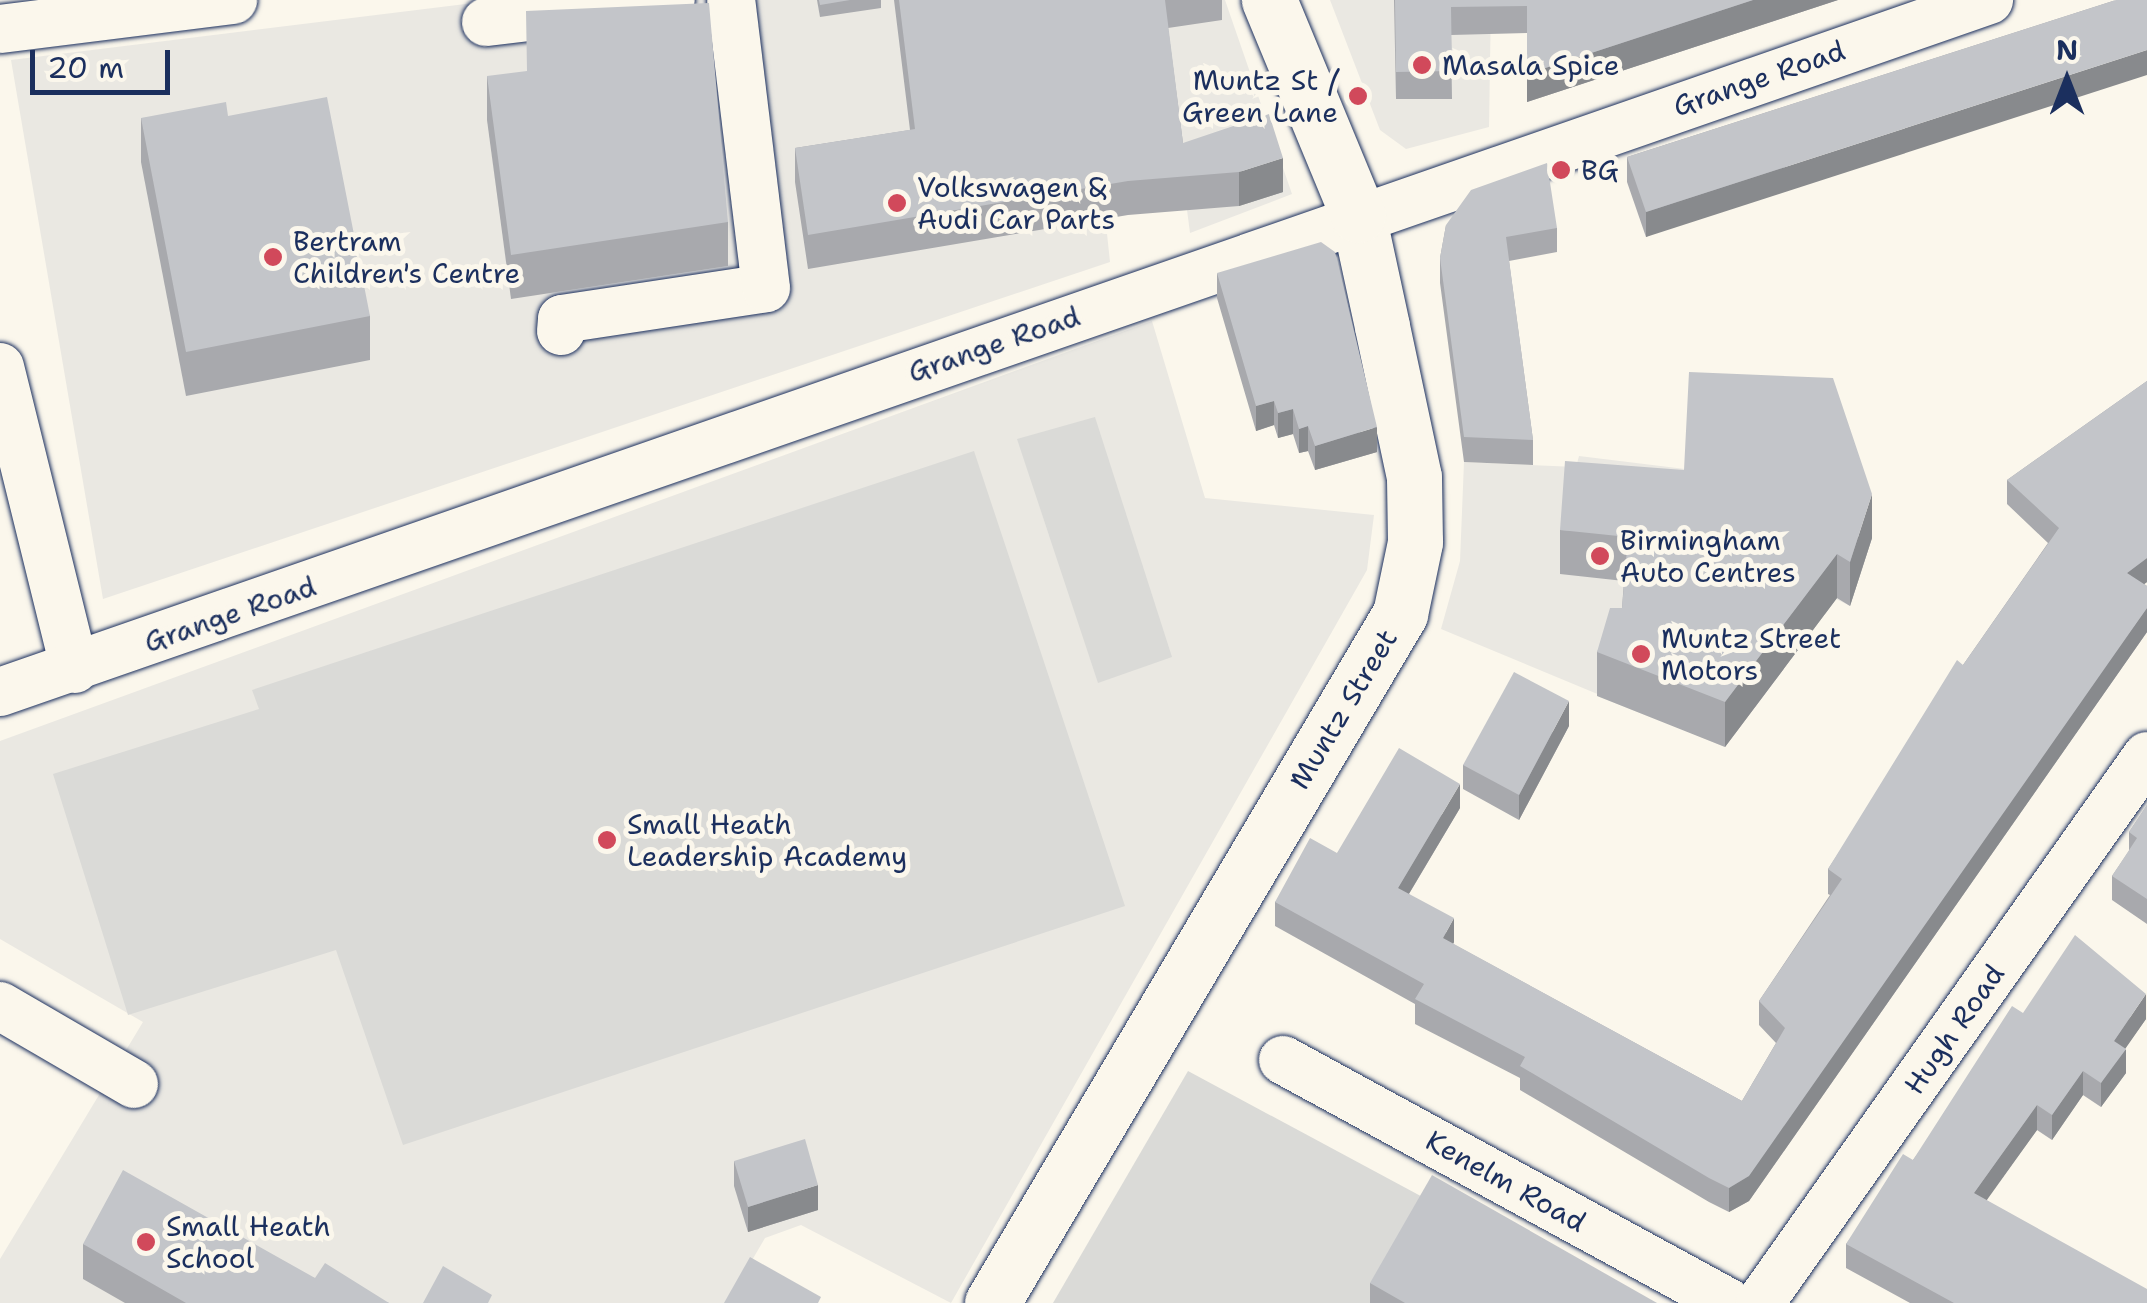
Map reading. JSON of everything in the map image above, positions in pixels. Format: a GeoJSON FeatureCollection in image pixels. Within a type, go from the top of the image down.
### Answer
{"type":"FeatureCollection","features":[{"type":"Feature","properties":{"kind":"main road","name":"Muntz Street"},"geometry":{"type":"LineString","coordinates":[[992,1303],[1400,614],[1415,542],[1414,476],[1358,215],[1269,0]]}},
{"type":"Feature","properties":{"kind":"street"},"geometry":{"type":"LineString","coordinates":[[0,29],[233,0]]}},
{"type":"Feature","properties":{"kind":"street"},"geometry":{"type":"LineString","coordinates":[[486,22],[670,0]]}},
{"type":"Feature","properties":{"kind":"street"},"geometry":{"type":"LineString","coordinates":[[561,331],[562,319],[661,311],[766,288],[730,0]]}},
{"type":"Feature","properties":{"kind":"street","name":"Grange Road"},"geometry":{"type":"LineString","coordinates":[[0,692],[75,669],[1358,215],[1989,0]]}},
{"type":"Feature","properties":{"kind":"street"},"geometry":{"type":"LineString","coordinates":[[0,367],[75,669]]}},
{"type":"Feature","properties":{"kind":"street","name":"Hugh Road"},"geometry":{"type":"LineString","coordinates":[[1760,1303],[2147,756]]}},
{"type":"Feature","properties":{"kind":"street"},"geometry":{"type":"LineString","coordinates":[[0,1006],[134,1084]]}},
{"type":"Feature","properties":{"kind":"street","name":"Kenelm Road"},"geometry":{"type":"LineString","coordinates":[[1283,1060],[1729,1303]]}},
{"type":"Feature","properties":{"kind":"shaded area"},"geometry":{"type":"Polygon","coordinates":[[[498,0],[1225,0],[1292,194],[1190,233],[1173,102],[1094,110],[1110,262],[103,599],[11,60],[498,0]]]}},
{"type":"Feature","properties":{"kind":"shaded area"},"geometry":{"type":"Polygon","coordinates":[[[1330,0],[1491,0],[1489,127],[1406,149],[1380,130],[1330,0]]]}},
{"type":"Feature","properties":{"kind":"shaded area","name":"Small Heath Leadership Academy"},"geometry":{"type":"Polygon","coordinates":[[[1152,321],[1205,498],[1374,515],[1367,570],[951,1303],[801,1225],[765,1238],[727,1303],[0,1303],[0,1259],[143,1022],[0,939],[0,741],[1152,321]]]}},
{"type":"Feature","properties":{"kind":"shaded area"},"geometry":{"type":"Polygon","coordinates":[[[1095,417],[1172,657],[1098,683],[1017,439],[1095,417]]]}},
{"type":"Feature","properties":{"kind":"shaded area"},"geometry":{"type":"Polygon","coordinates":[[[974,451],[1125,906],[403,1145],[336,950],[128,1015],[53,774],[259,709],[252,690],[974,451]]]}},
{"type":"Feature","properties":{"kind":"shaded area"},"geometry":{"type":"Polygon","coordinates":[[[1579,456],[1685,469],[1872,538],[1850,606],[1836,599],[1725,747],[1441,629],[1460,561],[1464,462],[1576,467],[1579,456]]]}},
{"type":"Feature","properties":{"kind":"shaded area"},"geometry":{"type":"Polygon","coordinates":[[[1188,1071],[1443,1208],[1391,1303],[1053,1303],[1188,1071]]]}},
{"type":"Feature","properties":{"kind":"building"},"geometry":{"type":"Polygon","coordinates":[[[819,0],[850,0],[820,5],[819,0]]]}},
{"type":"Feature","properties":{"kind":"building"},"geometry":{"type":"Polygon","coordinates":[[[899,0],[1165,0],[1183,143],[1269,114],[1283,158],[1239,172],[1128,181],[808,235],[795,148],[915,129],[899,0]]]}},
{"type":"Feature","properties":{"kind":"building"},"geometry":{"type":"Polygon","coordinates":[[[1395,0],[1753,0],[1527,74],[1527,6],[1451,7],[1452,71],[1396,72],[1395,0]]]}},
{"type":"Feature","properties":{"kind":"building"},"geometry":{"type":"Polygon","coordinates":[[[2116,0],[2147,0],[2147,50],[1646,212],[1627,157],[2116,0]]]}},
{"type":"Feature","properties":{"kind":"building"},"geometry":{"type":"Polygon","coordinates":[[[709,3],[728,222],[511,255],[487,76],[527,71],[526,11],[709,3]]]}},
{"type":"Feature","properties":{"kind":"building"},"geometry":{"type":"Polygon","coordinates":[[[327,97],[370,316],[186,352],[141,118],[226,102],[228,116],[327,97]]]}},
{"type":"Feature","properties":{"kind":"building"},"geometry":{"type":"Polygon","coordinates":[[[1547,163],[1557,228],[1506,237],[1533,440],[1464,437],[1440,258],[1446,225],[1471,190],[1547,163]]]}},
{"type":"Feature","properties":{"kind":"building"},"geometry":{"type":"Polygon","coordinates":[[[1321,242],[1335,252],[1377,427],[1315,446],[1308,426],[1299,429],[1293,409],[1278,413],[1274,401],[1256,406],[1217,273],[1321,242]]]}},
{"type":"Feature","properties":{"kind":"building"},"geometry":{"type":"Polygon","coordinates":[[[1689,372],[1833,378],[1872,494],[1850,562],[1837,554],[1725,702],[1597,652],[1610,608],[1622,608],[1628,537],[1560,530],[1565,461],[1684,470],[1689,372]]]}},
{"type":"Feature","properties":{"kind":"building"},"geometry":{"type":"Polygon","coordinates":[[[2147,381],[2147,558],[2127,573],[2147,586],[2147,608],[1749,1176],[1729,1188],[1520,1066],[1525,1057],[1415,999],[1424,984],[1275,902],[1310,838],[1337,853],[1399,748],[1460,784],[1398,888],[1454,918],[1443,938],[1742,1101],[1785,1028],[1759,1001],[1842,879],[1828,869],[1957,660],[1963,665],[2059,528],[2007,480],[2147,381]]]}},
{"type":"Feature","properties":{"kind":"building"},"geometry":{"type":"Polygon","coordinates":[[[1514,672],[1569,701],[1519,795],[1463,765],[1514,672]]]}},
{"type":"Feature","properties":{"kind":"building"},"geometry":{"type":"Polygon","coordinates":[[[2147,805],[2147,899],[2112,876],[2137,838],[2129,832],[2147,805]]]}},
{"type":"Feature","properties":{"kind":"building"},"geometry":{"type":"Polygon","coordinates":[[[2075,935],[2146,994],[2114,1041],[2126,1049],[2101,1083],[2083,1071],[2052,1115],[2037,1105],[1974,1193],[2147,1289],[2147,1303],[1954,1303],[1846,1244],[1903,1154],[1913,1160],[2012,1006],[2023,1013],[2075,935]]]}},
{"type":"Feature","properties":{"kind":"building"},"geometry":{"type":"Polygon","coordinates":[[[805,1139],[818,1185],[748,1207],[734,1161],[805,1139]]]}},
{"type":"Feature","properties":{"kind":"building"},"geometry":{"type":"Polygon","coordinates":[[[123,1170],[315,1278],[325,1263],[389,1303],[186,1303],[83,1244],[123,1170]]]}},
{"type":"Feature","properties":{"kind":"building"},"geometry":{"type":"Polygon","coordinates":[[[1432,1175],[1657,1303],[1405,1303],[1370,1283],[1432,1175]]]}},
{"type":"Feature","properties":{"kind":"building"},"geometry":{"type":"Polygon","coordinates":[[[750,1257],[821,1297],[818,1303],[724,1303],[750,1257]]]}},
{"type":"Feature","properties":{"kind":"building"},"geometry":{"type":"Polygon","coordinates":[[[443,1266],[492,1295],[488,1303],[423,1303],[443,1266]]]}},
{"type":"Feature","properties":{"kind":"place","name":"Masala Spice"},"geometry":{"type":"Point","coordinates":[1422,65]}},
{"type":"Feature","properties":{"kind":"place","name":"Muntz St / Green Lane"},"geometry":{"type":"Point","coordinates":[1358,96]}},
{"type":"Feature","properties":{"kind":"place","name":"BG"},"geometry":{"type":"Point","coordinates":[1561,170]}},
{"type":"Feature","properties":{"kind":"place","name":"Volkswagen & Audi Car Parts"},"geometry":{"type":"Point","coordinates":[897,203]}},
{"type":"Feature","properties":{"kind":"place","name":"Bertram Children's Centre"},"geometry":{"type":"Point","coordinates":[273,257]}},
{"type":"Feature","properties":{"kind":"place","name":"Birmingham Auto Centres"},"geometry":{"type":"Point","coordinates":[1600,556]}},
{"type":"Feature","properties":{"kind":"place","name":"Muntz Street Motors"},"geometry":{"type":"Point","coordinates":[1641,654]}},
{"type":"Feature","properties":{"kind":"place","name":"Small Heath Leadership Academy"},"geometry":{"type":"Point","coordinates":[607,840]}},
{"type":"Feature","properties":{"kind":"place","name":"Small Heath School"},"geometry":{"type":"Point","coordinates":[146,1242]}}]}
